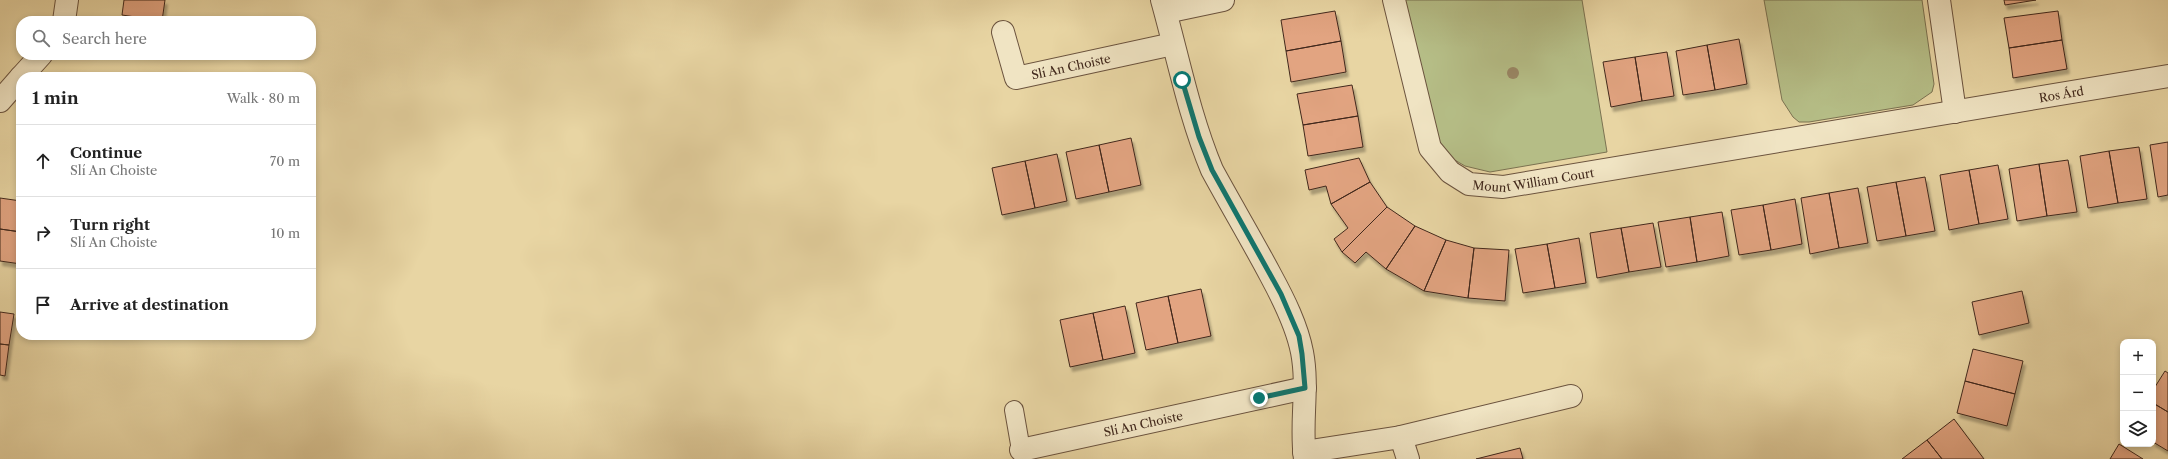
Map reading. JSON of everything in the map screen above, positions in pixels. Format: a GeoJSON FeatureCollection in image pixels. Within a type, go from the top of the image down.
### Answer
{"type":"FeatureCollection","features":[{"type":"Feature","properties":{"kind":"street"},"geometry":{"type":"LineString","coordinates":[[65,16],[67,0]]}},
{"type":"Feature","properties":{"kind":"street"},"geometry":{"type":"LineString","coordinates":[[1223,0],[1164,6],[1199,137],[1210,164],[1281,294],[1299,336],[1305,388],[1302,431],[1305,456],[1401,437],[1570,396]]}},
{"type":"Feature","properties":{"kind":"street","name":"Mount William Court"},"geometry":{"type":"LineString","coordinates":[[1394,0],[1430,148],[1450,172],[1470,184],[1503,187],[1779,140]]}},
{"type":"Feature","properties":{"kind":"street"},"geometry":{"type":"LineString","coordinates":[[1939,0],[1955,112]]}},
{"type":"Feature","properties":{"kind":"street","name":"Slí An Choiste"},"geometry":{"type":"LineString","coordinates":[[1002,32],[1016,78],[1174,44]]}},
{"type":"Feature","properties":{"kind":"street"},"geometry":{"type":"LineString","coordinates":[[26,72],[36,60]]}},
{"type":"Feature","properties":{"kind":"street","name":"Ros Árd"},"geometry":{"type":"LineString","coordinates":[[1779,140],[2168,76]]}},
{"type":"Feature","properties":{"kind":"street"},"geometry":{"type":"LineString","coordinates":[[0,101],[16,83]]}},
{"type":"Feature","properties":{"kind":"street","name":"Slí An Choiste"},"geometry":{"type":"LineString","coordinates":[[1021,450],[1305,388]]}},
{"type":"Feature","properties":{"kind":"street"},"geometry":{"type":"LineString","coordinates":[[1401,437],[1408,459]]}},
{"type":"Feature","properties":{"kind":"lane","name":"Slí An Choiste"},"geometry":{"type":"LineString","coordinates":[[1014,410],[1021,450]]}},
{"type":"Feature","properties":{"kind":"green space"},"geometry":{"type":"Polygon","coordinates":[[[1403,0],[1582,0],[1607,152],[1490,172],[1465,166],[1453,159],[1442,147],[1432,127],[1403,0]]]}},
{"type":"Feature","properties":{"kind":"green space"},"geometry":{"type":"Polygon","coordinates":[[[1764,0],[1922,0],[1934,84],[1932,92],[1913,105],[1809,122],[1799,122],[1793,117],[1782,100],[1764,0]]]}},
{"type":"Feature","properties":{"kind":"building"},"geometry":{"type":"Polygon","coordinates":[[[124,0],[165,0],[163,16],[122,15],[124,0]]]}},
{"type":"Feature","properties":{"kind":"building"},"geometry":{"type":"Polygon","coordinates":[[[2004,0],[2036,0],[2005,5],[2004,0]]]}},
{"type":"Feature","properties":{"kind":"building"},"geometry":{"type":"Polygon","coordinates":[[[1335,11],[1341,41],[1286,51],[1281,20],[1335,11]]]}},
{"type":"Feature","properties":{"kind":"building"},"geometry":{"type":"Polygon","coordinates":[[[2058,11],[2062,40],[2009,48],[2004,18],[2058,11]]]}},
{"type":"Feature","properties":{"kind":"building"},"geometry":{"type":"Polygon","coordinates":[[[1739,39],[1747,84],[1715,90],[1707,45],[1739,39]]]}},
{"type":"Feature","properties":{"kind":"building"},"geometry":{"type":"Polygon","coordinates":[[[2062,40],[2067,69],[2013,78],[2009,48],[2062,40]]]}},
{"type":"Feature","properties":{"kind":"building"},"geometry":{"type":"Polygon","coordinates":[[[1341,41],[1346,72],[1291,82],[1286,51],[1341,41]]]}},
{"type":"Feature","properties":{"kind":"building"},"geometry":{"type":"Polygon","coordinates":[[[1707,45],[1715,90],[1683,95],[1676,51],[1707,45]]]}},
{"type":"Feature","properties":{"kind":"building"},"geometry":{"type":"Polygon","coordinates":[[[1667,52],[1674,96],[1642,101],[1635,57],[1667,52]]]}},
{"type":"Feature","properties":{"kind":"building"},"geometry":{"type":"Polygon","coordinates":[[[1635,57],[1642,101],[1611,107],[1603,62],[1635,57]]]}},
{"type":"Feature","properties":{"kind":"building"},"geometry":{"type":"Polygon","coordinates":[[[1352,85],[1358,116],[1303,125],[1297,94],[1352,85]]]}},
{"type":"Feature","properties":{"kind":"building"},"geometry":{"type":"Polygon","coordinates":[[[1358,116],[1363,147],[1308,156],[1303,125],[1358,116]]]}},
{"type":"Feature","properties":{"kind":"building"},"geometry":{"type":"Polygon","coordinates":[[[1131,138],[1141,185],[1109,192],[1099,145],[1131,138]]]}},
{"type":"Feature","properties":{"kind":"building"},"geometry":{"type":"Polygon","coordinates":[[[2168,142],[2168,195],[2158,197],[2150,145],[2168,142]]]}},
{"type":"Feature","properties":{"kind":"building"},"geometry":{"type":"Polygon","coordinates":[[[1099,145],[1109,192],[1076,199],[1066,152],[1099,145]]]}},
{"type":"Feature","properties":{"kind":"building"},"geometry":{"type":"Polygon","coordinates":[[[2139,147],[2147,199],[2118,203],[2109,151],[2139,147]]]}},
{"type":"Feature","properties":{"kind":"building"},"geometry":{"type":"Polygon","coordinates":[[[2109,151],[2118,203],[2088,208],[2080,156],[2109,151]]]}},
{"type":"Feature","properties":{"kind":"building"},"geometry":{"type":"Polygon","coordinates":[[[1057,154],[1067,201],[1035,208],[1025,161],[1057,154]]]}},
{"type":"Feature","properties":{"kind":"building"},"geometry":{"type":"Polygon","coordinates":[[[1359,158],[1370,182],[1331,204],[1326,186],[1309,190],[1305,170],[1359,158]]]}},
{"type":"Feature","properties":{"kind":"building"},"geometry":{"type":"Polygon","coordinates":[[[2068,160],[2077,212],[2047,216],[2039,164],[2068,160]]]}},
{"type":"Feature","properties":{"kind":"building"},"geometry":{"type":"Polygon","coordinates":[[[1025,161],[1035,208],[1002,215],[992,168],[1025,161]]]}},
{"type":"Feature","properties":{"kind":"building"},"geometry":{"type":"Polygon","coordinates":[[[2039,164],[2047,216],[2017,221],[2009,169],[2039,164]]]}},
{"type":"Feature","properties":{"kind":"building"},"geometry":{"type":"Polygon","coordinates":[[[1998,165],[2008,219],[1979,224],[1969,170],[1998,165]]]}},
{"type":"Feature","properties":{"kind":"building"},"geometry":{"type":"Polygon","coordinates":[[[1969,170],[1979,224],[1949,230],[1940,175],[1969,170]]]}},
{"type":"Feature","properties":{"kind":"building"},"geometry":{"type":"Polygon","coordinates":[[[1925,177],[1935,231],[1906,236],[1896,182],[1925,177]]]}},
{"type":"Feature","properties":{"kind":"building"},"geometry":{"type":"Polygon","coordinates":[[[1370,182],[1387,207],[1342,252],[1334,239],[1348,228],[1331,204],[1370,182]]]}},
{"type":"Feature","properties":{"kind":"building"},"geometry":{"type":"Polygon","coordinates":[[[1896,182],[1906,236],[1877,241],[1867,187],[1896,182]]]}},
{"type":"Feature","properties":{"kind":"building"},"geometry":{"type":"Polygon","coordinates":[[[1858,188],[1868,243],[1839,248],[1829,193],[1858,188]]]}},
{"type":"Feature","properties":{"kind":"building"},"geometry":{"type":"Polygon","coordinates":[[[1829,193],[1839,248],[1810,254],[1801,198],[1829,193]]]}},
{"type":"Feature","properties":{"kind":"building"},"geometry":{"type":"Polygon","coordinates":[[[0,198],[16,200],[16,231],[0,229],[0,198]]]}},
{"type":"Feature","properties":{"kind":"building"},"geometry":{"type":"Polygon","coordinates":[[[1795,199],[1802,244],[1771,250],[1763,205],[1795,199]]]}},
{"type":"Feature","properties":{"kind":"building"},"geometry":{"type":"Polygon","coordinates":[[[1763,205],[1771,250],[1739,255],[1731,210],[1763,205]]]}},
{"type":"Feature","properties":{"kind":"building"},"geometry":{"type":"Polygon","coordinates":[[[1387,207],[1415,226],[1386,269],[1366,252],[1355,263],[1342,252],[1387,207]]]}},
{"type":"Feature","properties":{"kind":"building"},"geometry":{"type":"Polygon","coordinates":[[[1722,212],[1729,256],[1697,262],[1690,217],[1722,212]]]}},
{"type":"Feature","properties":{"kind":"building"},"geometry":{"type":"Polygon","coordinates":[[[1690,217],[1697,262],[1666,267],[1658,222],[1690,217]]]}},
{"type":"Feature","properties":{"kind":"building"},"geometry":{"type":"Polygon","coordinates":[[[1653,223],[1661,267],[1629,272],[1621,228],[1653,223]]]}},
{"type":"Feature","properties":{"kind":"building"},"geometry":{"type":"Polygon","coordinates":[[[1415,226],[1446,240],[1424,291],[1386,269],[1415,226]]]}},
{"type":"Feature","properties":{"kind":"building"},"geometry":{"type":"Polygon","coordinates":[[[1621,228],[1629,272],[1597,278],[1590,233],[1621,228]]]}},
{"type":"Feature","properties":{"kind":"building"},"geometry":{"type":"Polygon","coordinates":[[[0,229],[16,231],[16,263],[0,261],[0,229]]]}},
{"type":"Feature","properties":{"kind":"building"},"geometry":{"type":"Polygon","coordinates":[[[1579,238],[1586,283],[1555,288],[1547,244],[1579,238]]]}},
{"type":"Feature","properties":{"kind":"building"},"geometry":{"type":"Polygon","coordinates":[[[1446,240],[1474,248],[1468,298],[1424,291],[1446,240]]]}},
{"type":"Feature","properties":{"kind":"building"},"geometry":{"type":"Polygon","coordinates":[[[1547,244],[1555,288],[1523,293],[1515,249],[1547,244]]]}},
{"type":"Feature","properties":{"kind":"building"},"geometry":{"type":"Polygon","coordinates":[[[1474,248],[1509,250],[1505,301],[1468,298],[1474,248]]]}},
{"type":"Feature","properties":{"kind":"building"},"geometry":{"type":"Polygon","coordinates":[[[1201,289],[1211,336],[1178,343],[1168,296],[1201,289]]]}},
{"type":"Feature","properties":{"kind":"building"},"geometry":{"type":"Polygon","coordinates":[[[2022,291],[2029,323],[1979,335],[1972,302],[2022,291]]]}},
{"type":"Feature","properties":{"kind":"building"},"geometry":{"type":"Polygon","coordinates":[[[1168,296],[1178,343],[1146,350],[1136,303],[1168,296]]]}},
{"type":"Feature","properties":{"kind":"building"},"geometry":{"type":"Polygon","coordinates":[[[1125,306],[1135,353],[1103,360],[1093,313],[1125,306]]]}},
{"type":"Feature","properties":{"kind":"building"},"geometry":{"type":"Polygon","coordinates":[[[0,312],[14,314],[9,345],[0,344],[0,312]]]}},
{"type":"Feature","properties":{"kind":"building"},"geometry":{"type":"Polygon","coordinates":[[[1093,313],[1103,360],[1070,367],[1060,320],[1093,313]]]}},
{"type":"Feature","properties":{"kind":"building"},"geometry":{"type":"Polygon","coordinates":[[[0,344],[9,345],[5,376],[0,375],[0,344]]]}},
{"type":"Feature","properties":{"kind":"building"},"geometry":{"type":"Polygon","coordinates":[[[1973,349],[2023,361],[2015,394],[1965,381],[1973,349]]]}},
{"type":"Feature","properties":{"kind":"building"},"geometry":{"type":"Polygon","coordinates":[[[2165,371],[2168,373],[2168,412],[2156,405],[2156,385],[2165,371]]]}},
{"type":"Feature","properties":{"kind":"building"},"geometry":{"type":"Polygon","coordinates":[[[1965,381],[2015,394],[2007,426],[1957,413],[1965,381]]]}},
{"type":"Feature","properties":{"kind":"building"},"geometry":{"type":"Polygon","coordinates":[[[2156,405],[2168,412],[2168,451],[2156,444],[2156,405]]]}},
{"type":"Feature","properties":{"kind":"building"},"geometry":{"type":"Polygon","coordinates":[[[1954,419],[1984,459],[1942,459],[1927,440],[1954,419]]]}},
{"type":"Feature","properties":{"kind":"building"},"geometry":{"type":"Polygon","coordinates":[[[1927,440],[1942,459],[1902,459],[1927,440]]]}},
{"type":"Feature","properties":{"kind":"building"},"geometry":{"type":"Polygon","coordinates":[[[2119,444],[2120,447],[2124,447],[2143,459],[2110,459],[2119,444]]]}},
{"type":"Feature","properties":{"kind":"building"},"geometry":{"type":"Polygon","coordinates":[[[1520,448],[1523,459],[1476,459],[1520,448]]]}},
{"type":"Feature","properties":{"kind":"route"},"geometry":{"type":"LineString","coordinates":[[1182,80],[1199,137],[1212,170],[1281,294],[1299,336],[1305,388],[1259,398]]}}]}
